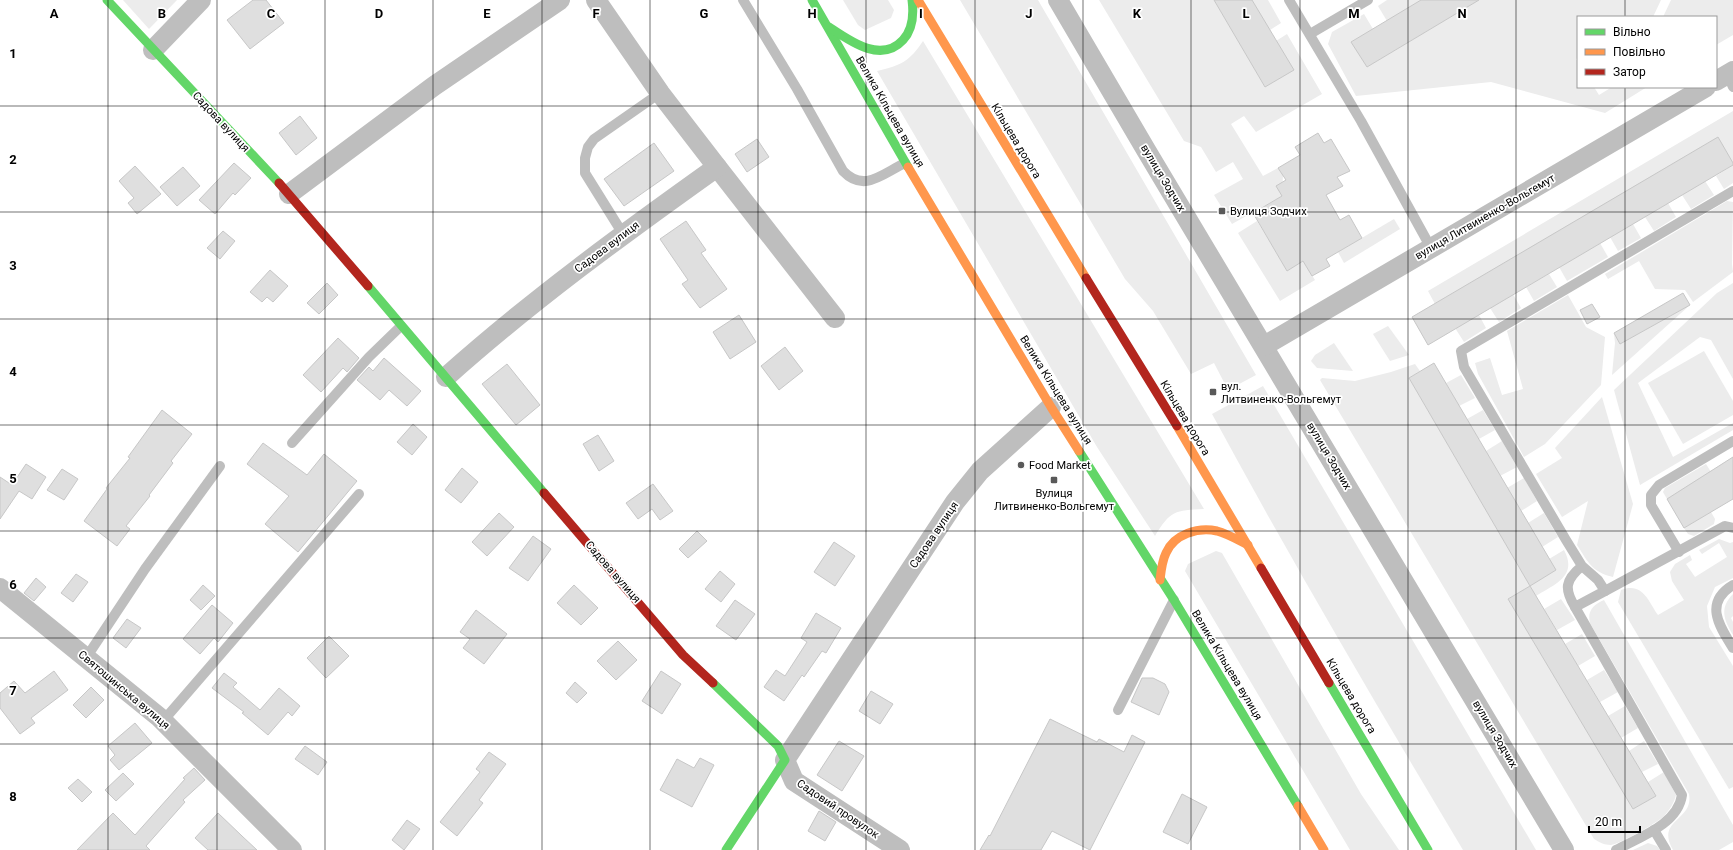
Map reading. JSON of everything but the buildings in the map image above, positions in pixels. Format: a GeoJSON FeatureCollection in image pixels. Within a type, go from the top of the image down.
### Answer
{"type":"FeatureCollection","features":[{"type":"Feature","properties":{"kind":"main road","name":"Садова вулиця"},"geometry":{"type":"LineString","coordinates":[[106,0],[289,194],[683,655],[778,746],[785,760],[726,850]]}},
{"type":"Feature","properties":{"kind":"main road","name":"Велика Кільцева вулиця"},"geometry":{"type":"LineString","coordinates":[[812,0],[905,163],[1051,407],[1174,600],[1324,850]]}},
{"type":"Feature","properties":{"kind":"main road"},"geometry":{"type":"LineString","coordinates":[[825,24],[850,41],[867,49],[880,52],[892,49],[903,41],[911,28],[913,13],[912,0]]}},
{"type":"Feature","properties":{"kind":"main road","name":"Кільцева дорога"},"geometry":{"type":"LineString","coordinates":[[918,0],[1022,176],[1151,383],[1428,850]]}},
{"type":"Feature","properties":{"kind":"main road"},"geometry":{"type":"LineString","coordinates":[[1160,580],[1162,563],[1169,547],[1180,536],[1198,530],[1221,532],[1248,545]]}},
{"type":"Feature","properties":{"kind":"street"},"geometry":{"type":"LineString","coordinates":[[153,50],[201,0]]}},
{"type":"Feature","properties":{"kind":"street"},"geometry":{"type":"LineString","coordinates":[[289,194],[434,86],[560,0]]}},
{"type":"Feature","properties":{"kind":"street"},"geometry":{"type":"LineString","coordinates":[[596,0],[660,93],[716,167],[835,318]]}},
{"type":"Feature","properties":{"kind":"street","name":"вулиця Зодчих"},"geometry":{"type":"LineString","coordinates":[[1058,0],[1564,850]]}},
{"type":"Feature","properties":{"kind":"street","name":"вулиця Литвиненко-Вольгемут"},"geometry":{"type":"LineString","coordinates":[[1264,346],[1704,88]]}},
{"type":"Feature","properties":{"kind":"street","name":"Садова вулиця"},"geometry":{"type":"LineString","coordinates":[[446,377],[494,335],[623,234],[716,167]]}},
{"type":"Feature","properties":{"kind":"street","name":"Садова вулиця"},"geometry":{"type":"LineString","coordinates":[[785,760],[955,502],[980,471],[1051,407]]}},
{"type":"Feature","properties":{"kind":"street","name":"Святошинська вулиця"},"geometry":{"type":"LineString","coordinates":[[0,588],[163,721],[292,850]]}},
{"type":"Feature","properties":{"kind":"street","name":"Садовий провулок"},"geometry":{"type":"LineString","coordinates":[[785,760],[794,781],[900,850]]}},
{"type":"Feature","properties":{"kind":"lane"},"geometry":{"type":"LineString","coordinates":[[743,0],[797,89],[843,171],[850,178],[860,182],[869,181],[905,163]]}},
{"type":"Feature","properties":{"kind":"lane"},"geometry":{"type":"LineString","coordinates":[[1289,0],[1361,121],[1432,248]]}},
{"type":"Feature","properties":{"kind":"lane"},"geometry":{"type":"LineString","coordinates":[[1310,34],[1368,0]]}},
{"type":"Feature","properties":{"kind":"lane"},"geometry":{"type":"LineString","coordinates":[[623,234],[585,174],[585,158],[588,147],[594,139],[660,93]]}},
{"type":"Feature","properties":{"kind":"lane"},"geometry":{"type":"LineString","coordinates":[[1605,591],[1598,580],[1582,566],[1464,367],[1461,351],[1733,191]]}},
{"type":"Feature","properties":{"kind":"lane"},"geometry":{"type":"LineString","coordinates":[[292,443],[369,357],[401,326]]}},
{"type":"Feature","properties":{"kind":"lane"},"geometry":{"type":"LineString","coordinates":[[1679,552],[1651,505],[1651,495],[1659,485],[1733,441]]}},
{"type":"Feature","properties":{"kind":"lane"},"geometry":{"type":"LineString","coordinates":[[86,658],[145,569],[220,466]]}},
{"type":"Feature","properties":{"kind":"lane"},"geometry":{"type":"LineString","coordinates":[[163,721],[358,494]]}},
{"type":"Feature","properties":{"kind":"lane"},"geometry":{"type":"LineString","coordinates":[[1575,607],[1725,526],[1733,528]]}},
{"type":"Feature","properties":{"kind":"lane"},"geometry":{"type":"LineString","coordinates":[[1582,566],[1576,571],[1567,586],[1568,595],[1682,794],[1681,805],[1667,821],[1654,830],[1616,850]]}},
{"type":"Feature","properties":{"kind":"lane"},"geometry":{"type":"LineString","coordinates":[[1733,586],[1728,588],[1720,598],[1716,609],[1718,622],[1733,648]]}},
{"type":"Feature","properties":{"kind":"lane"},"geometry":{"type":"LineString","coordinates":[[1118,710],[1174,600]]}},
{"type":"Feature","properties":{"kind":"lane"},"geometry":{"type":"LineString","coordinates":[[1654,830],[1666,850]]}},
{"type":"Feature","properties":{"kind":"shaded area"},"geometry":{"type":"Polygon","coordinates":[[[123,0],[177,0],[149,29],[123,0]]]}},
{"type":"Feature","properties":{"kind":"shaded area"},"geometry":{"type":"Polygon","coordinates":[[[843,0],[888,0],[894,10],[891,18],[865,30],[858,25],[843,0]]]}},
{"type":"Feature","properties":{"kind":"shaded area"},"geometry":{"type":"Polygon","coordinates":[[[960,0],[1038,0],[1256,375],[1228,390],[1214,363],[1191,374],[1153,311],[1125,279],[960,0]]]}},
{"type":"Feature","properties":{"kind":"shaded area"},"geometry":{"type":"Polygon","coordinates":[[[1099,0],[1214,0],[1265,87],[1276,41],[1287,34],[1322,94],[1256,132],[1244,116],[1231,124],[1263,176],[1278,168],[1283,175],[1282,196],[1232,224],[1214,195],[1243,179],[1233,162],[1216,172],[1201,147],[1184,141],[1099,0]]]}},
{"type":"Feature","properties":{"kind":"shaded area"},"geometry":{"type":"Polygon","coordinates":[[[1252,0],[1268,0],[1281,23],[1270,30],[1252,0]]]}},
{"type":"Feature","properties":{"kind":"shaded area"},"geometry":{"type":"Polygon","coordinates":[[[1387,0],[1421,0],[1387,21],[1378,6],[1387,0]]]}},
{"type":"Feature","properties":{"kind":"shaded area"},"geometry":{"type":"Polygon","coordinates":[[[1479,0],[1661,0],[1653,16],[1577,16],[1577,88],[1595,88],[1599,95],[1610,88],[1645,88],[1605,113],[1491,82],[1356,96],[1328,44],[1332,32],[1364,14],[1373,29],[1351,42],[1367,67],[1479,0]]]}},
{"type":"Feature","properties":{"kind":"shaded area"},"geometry":{"type":"Polygon","coordinates":[[[1671,0],[1733,0],[1733,35],[1717,44],[1717,16],[1663,16],[1671,0]]]}},
{"type":"Feature","properties":{"kind":"shaded area"},"geometry":{"type":"Polygon","coordinates":[[[923,41],[1204,509],[1180,511],[1174,514],[1165,521],[1155,536],[1097,447],[877,71],[904,62],[914,53],[923,41]]]}},
{"type":"Feature","properties":{"kind":"shaded area"},"geometry":{"type":"Polygon","coordinates":[[[1733,111],[1733,163],[1718,138],[1435,304],[1428,291],[1733,111]]]}},
{"type":"Feature","properties":{"kind":"shaded area"},"geometry":{"type":"Polygon","coordinates":[[[1733,165],[1733,183],[1724,189],[1716,176],[1733,165]]]}},
{"type":"Feature","properties":{"kind":"shaded area"},"geometry":{"type":"Polygon","coordinates":[[[1705,181],[1714,195],[1691,209],[1682,195],[1705,181]]]}},
{"type":"Feature","properties":{"kind":"shaded area"},"geometry":{"type":"Polygon","coordinates":[[[1727,201],[1733,202],[1733,272],[1693,302],[1685,290],[1655,289],[1639,261],[1608,279],[1605,274],[1727,201]]]}},
{"type":"Feature","properties":{"kind":"shaded area"},"geometry":{"type":"Polygon","coordinates":[[[1668,203],[1676,217],[1654,231],[1645,217],[1668,203]]]}},
{"type":"Feature","properties":{"kind":"shaded area"},"geometry":{"type":"Polygon","coordinates":[[[1394,219],[1400,229],[1344,263],[1338,252],[1394,219]]]}},
{"type":"Feature","properties":{"kind":"shaded area"},"geometry":{"type":"Polygon","coordinates":[[[1257,221],[1287,270],[1303,261],[1315,280],[1280,301],[1238,233],[1257,221]]]}},
{"type":"Feature","properties":{"kind":"shaded area"},"geometry":{"type":"Polygon","coordinates":[[[1633,224],[1641,238],[1618,251],[1610,237],[1633,224]]]}},
{"type":"Feature","properties":{"kind":"shaded area"},"geometry":{"type":"Polygon","coordinates":[[[1600,243],[1608,257],[1567,281],[1559,267],[1600,243]]]}},
{"type":"Feature","properties":{"kind":"shaded area"},"geometry":{"type":"Polygon","coordinates":[[[1549,274],[1557,287],[1534,301],[1526,287],[1549,274]]]}},
{"type":"Feature","properties":{"kind":"shaded area"},"geometry":{"type":"Polygon","coordinates":[[[1733,283],[1733,379],[1711,340],[1700,337],[1638,383],[1673,457],[1733,423],[1733,430],[1640,485],[1614,390],[1717,293],[1733,283]]]}},
{"type":"Feature","properties":{"kind":"shaded area"},"geometry":{"type":"Polygon","coordinates":[[[1513,294],[1521,308],[1499,322],[1490,308],[1513,294]]]}},
{"type":"Feature","properties":{"kind":"shaded area"},"geometry":{"type":"Polygon","coordinates":[[[1568,295],[1586,327],[1605,337],[1601,385],[1545,444],[1524,457],[1478,374],[1475,363],[1490,358],[1502,395],[1523,389],[1507,331],[1568,295]]]}},
{"type":"Feature","properties":{"kind":"shaded area"},"geometry":{"type":"Polygon","coordinates":[[[1690,305],[1612,375],[1615,343],[1614,333],[1620,344],[1690,305]]]}},
{"type":"Feature","properties":{"kind":"shaded area"},"geometry":{"type":"Polygon","coordinates":[[[1479,315],[1486,328],[1464,342],[1455,328],[1479,315]]]}},
{"type":"Feature","properties":{"kind":"shaded area"},"geometry":{"type":"Polygon","coordinates":[[[1388,326],[1409,355],[1390,361],[1373,334],[1388,326]]]}},
{"type":"Feature","properties":{"kind":"shaded area"},"geometry":{"type":"Polygon","coordinates":[[[1334,343],[1353,371],[1317,368],[1311,361],[1315,355],[1334,343]]]}},
{"type":"Feature","properties":{"kind":"shaded area"},"geometry":{"type":"Polygon","coordinates":[[[1704,351],[1733,401],[1733,415],[1683,444],[1648,383],[1704,351]]]}},
{"type":"Feature","properties":{"kind":"shaded area"},"geometry":{"type":"Polygon","coordinates":[[[1415,364],[1420,371],[1409,378],[1530,586],[1508,599],[1633,809],[1656,796],[1648,782],[1664,772],[1676,795],[1672,806],[1664,816],[1647,828],[1616,844],[1608,845],[1594,839],[1320,380],[1322,378],[1355,381],[1415,364]]]}},
{"type":"Feature","properties":{"kind":"shaded area"},"geometry":{"type":"Polygon","coordinates":[[[1461,375],[1475,398],[1459,406],[1446,383],[1461,375]]]}},
{"type":"Feature","properties":{"kind":"shaded area"},"geometry":{"type":"Polygon","coordinates":[[[1263,386],[1536,850],[1463,850],[1367,688],[1212,414],[1263,386]]]}},
{"type":"Feature","properties":{"kind":"shaded area"},"geometry":{"type":"Polygon","coordinates":[[[1602,397],[1633,504],[1613,577],[1600,572],[1591,566],[1577,545],[1588,501],[1562,517],[1536,474],[1562,458],[1555,448],[1602,397]]]}},
{"type":"Feature","properties":{"kind":"shaded area"},"geometry":{"type":"Polygon","coordinates":[[[1483,410],[1495,430],[1479,439],[1467,419],[1483,410]]]}},
{"type":"Feature","properties":{"kind":"shaded area"},"geometry":{"type":"Polygon","coordinates":[[[1502,441],[1517,467],[1500,476],[1486,451],[1502,441]]]}},
{"type":"Feature","properties":{"kind":"shaded area"},"geometry":{"type":"Polygon","coordinates":[[[1706,464],[1711,472],[1667,499],[1663,492],[1665,488],[1706,464]]]}},
{"type":"Feature","properties":{"kind":"shaded area"},"geometry":{"type":"Polygon","coordinates":[[[1524,478],[1537,501],[1521,511],[1507,488],[1524,478]]]}},
{"type":"Feature","properties":{"kind":"shaded area"},"geometry":{"type":"Polygon","coordinates":[[[1711,512],[1715,519],[1714,524],[1694,536],[1688,534],[1684,528],[1711,512]]]}},
{"type":"Feature","properties":{"kind":"shaded area"},"geometry":{"type":"Polygon","coordinates":[[[1544,513],[1558,537],[1542,547],[1528,523],[1544,513]]]}},
{"type":"Feature","properties":{"kind":"shaded area"},"geometry":{"type":"Polygon","coordinates":[[[1719,539],[1730,543],[1733,542],[1733,578],[1715,587],[1707,606],[1709,627],[1733,666],[1733,787],[1729,789],[1618,602],[1621,590],[1628,588],[1635,589],[1644,594],[1658,615],[1684,600],[1672,581],[1670,572],[1675,564],[1690,555],[1692,560],[1686,564],[1695,577],[1727,557],[1719,543],[1702,554],[1699,550],[1719,539]]]}},
{"type":"Feature","properties":{"kind":"shaded area"},"geometry":{"type":"Polygon","coordinates":[[[1564,550],[1568,559],[1568,566],[1566,573],[1562,578],[1557,583],[1536,596],[1530,586],[1556,570],[1549,559],[1564,550]]]}},
{"type":"Feature","properties":{"kind":"shaded area"},"geometry":{"type":"Polygon","coordinates":[[[1216,551],[1222,553],[1361,794],[1399,850],[1350,850],[1185,571],[1188,564],[1216,551]]]}},
{"type":"Feature","properties":{"kind":"shaded area"},"geometry":{"type":"Polygon","coordinates":[[[1733,594],[1733,616],[1731,618],[1733,622],[1733,635],[1725,619],[1724,609],[1733,594]]]}},
{"type":"Feature","properties":{"kind":"shaded area"},"geometry":{"type":"Polygon","coordinates":[[[1561,599],[1575,620],[1557,630],[1544,609],[1561,599]]]}},
{"type":"Feature","properties":{"kind":"shaded area"},"geometry":{"type":"Polygon","coordinates":[[[1604,600],[1733,825],[1733,842],[1719,850],[1673,850],[1669,840],[1669,832],[1671,826],[1686,810],[1689,803],[1689,794],[1590,623],[1590,612],[1594,606],[1604,600]]]}},
{"type":"Feature","properties":{"kind":"shaded area"},"geometry":{"type":"Polygon","coordinates":[[[1582,634],[1595,656],[1578,666],[1565,644],[1582,634]]]}},
{"type":"Feature","properties":{"kind":"shaded area"},"geometry":{"type":"Polygon","coordinates":[[[1604,670],[1618,692],[1600,702],[1587,680],[1604,670]]]}},
{"type":"Feature","properties":{"kind":"shaded area"},"geometry":{"type":"Polygon","coordinates":[[[1625,706],[1638,728],[1621,738],[1608,716],[1625,706]]]}},
{"type":"Feature","properties":{"kind":"shaded area"},"geometry":{"type":"Polygon","coordinates":[[[1644,741],[1658,764],[1642,772],[1629,751],[1644,741]]]}},
{"type":"Feature","properties":{"kind":"shaded area"},"geometry":{"type":"Polygon","coordinates":[[[1648,843],[1657,846],[1660,850],[1633,850],[1648,843]]]}},
{"type":"Feature","properties":{"kind":"traffic: fast"},"geometry":{"type":"LineString","coordinates":[[107,0],[279,183]]}},
{"type":"Feature","properties":{"kind":"traffic: fast"},"geometry":{"type":"LineString","coordinates":[[812,0],[908,167]]}},
{"type":"Feature","properties":{"kind":"traffic: fast"},"geometry":{"type":"LineString","coordinates":[[829,27],[856,44],[875,50],[885,50],[894,47],[903,40],[909,31],[913,16],[912,0]]}},
{"type":"Feature","properties":{"kind":"traffic: fast"},"geometry":{"type":"LineString","coordinates":[[368,286],[544,493]]}},
{"type":"Feature","properties":{"kind":"traffic: fast"},"geometry":{"type":"LineString","coordinates":[[1079,451],[1174,600],[1298,806]]}},
{"type":"Feature","properties":{"kind":"traffic: fast"},"geometry":{"type":"LineString","coordinates":[[713,683],[778,746],[785,760],[726,850]]}},
{"type":"Feature","properties":{"kind":"traffic: fast"},"geometry":{"type":"LineString","coordinates":[[1329,683],[1428,850]]}},
{"type":"Feature","properties":{"kind":"traffic: slow"},"geometry":{"type":"LineString","coordinates":[[918,0],[1086,278]]}},
{"type":"Feature","properties":{"kind":"traffic: slow"},"geometry":{"type":"LineString","coordinates":[[908,167],[1051,407],[1079,451]]}},
{"type":"Feature","properties":{"kind":"traffic: slow"},"geometry":{"type":"LineString","coordinates":[[1177,426],[1261,568]]}},
{"type":"Feature","properties":{"kind":"traffic: slow"},"geometry":{"type":"LineString","coordinates":[[1160,580],[1164,559],[1170,546],[1187,533],[1202,530],[1217,531],[1229,535],[1248,545]]}},
{"type":"Feature","properties":{"kind":"traffic: slow"},"geometry":{"type":"LineString","coordinates":[[1298,806],[1324,850]]}},
{"type":"Feature","properties":{"kind":"traffic: jam"},"geometry":{"type":"LineString","coordinates":[[279,183],[368,286]]}},
{"type":"Feature","properties":{"kind":"traffic: jam"},"geometry":{"type":"LineString","coordinates":[[1086,278],[1177,426]]}},
{"type":"Feature","properties":{"kind":"traffic: jam"},"geometry":{"type":"LineString","coordinates":[[544,493],[683,655],[713,683]]}},
{"type":"Feature","properties":{"kind":"traffic: jam"},"geometry":{"type":"LineString","coordinates":[[1261,568],[1329,683]]}},
{"type":"Feature","properties":{"kind":"place","name":"Вулиця Зодчих"},"geometry":{"type":"Point","coordinates":[1222,211]}},
{"type":"Feature","properties":{"kind":"place","name":"вул. Литвиненко-Вольгемут"},"geometry":{"type":"Point","coordinates":[1213,392]}},
{"type":"Feature","properties":{"kind":"place","name":"Food Market"},"geometry":{"type":"Point","coordinates":[1021,465]}},
{"type":"Feature","properties":{"kind":"place","name":"Вулиця Литвиненко-Вольгемут"},"geometry":{"type":"Point","coordinates":[1054,480]}}]}
